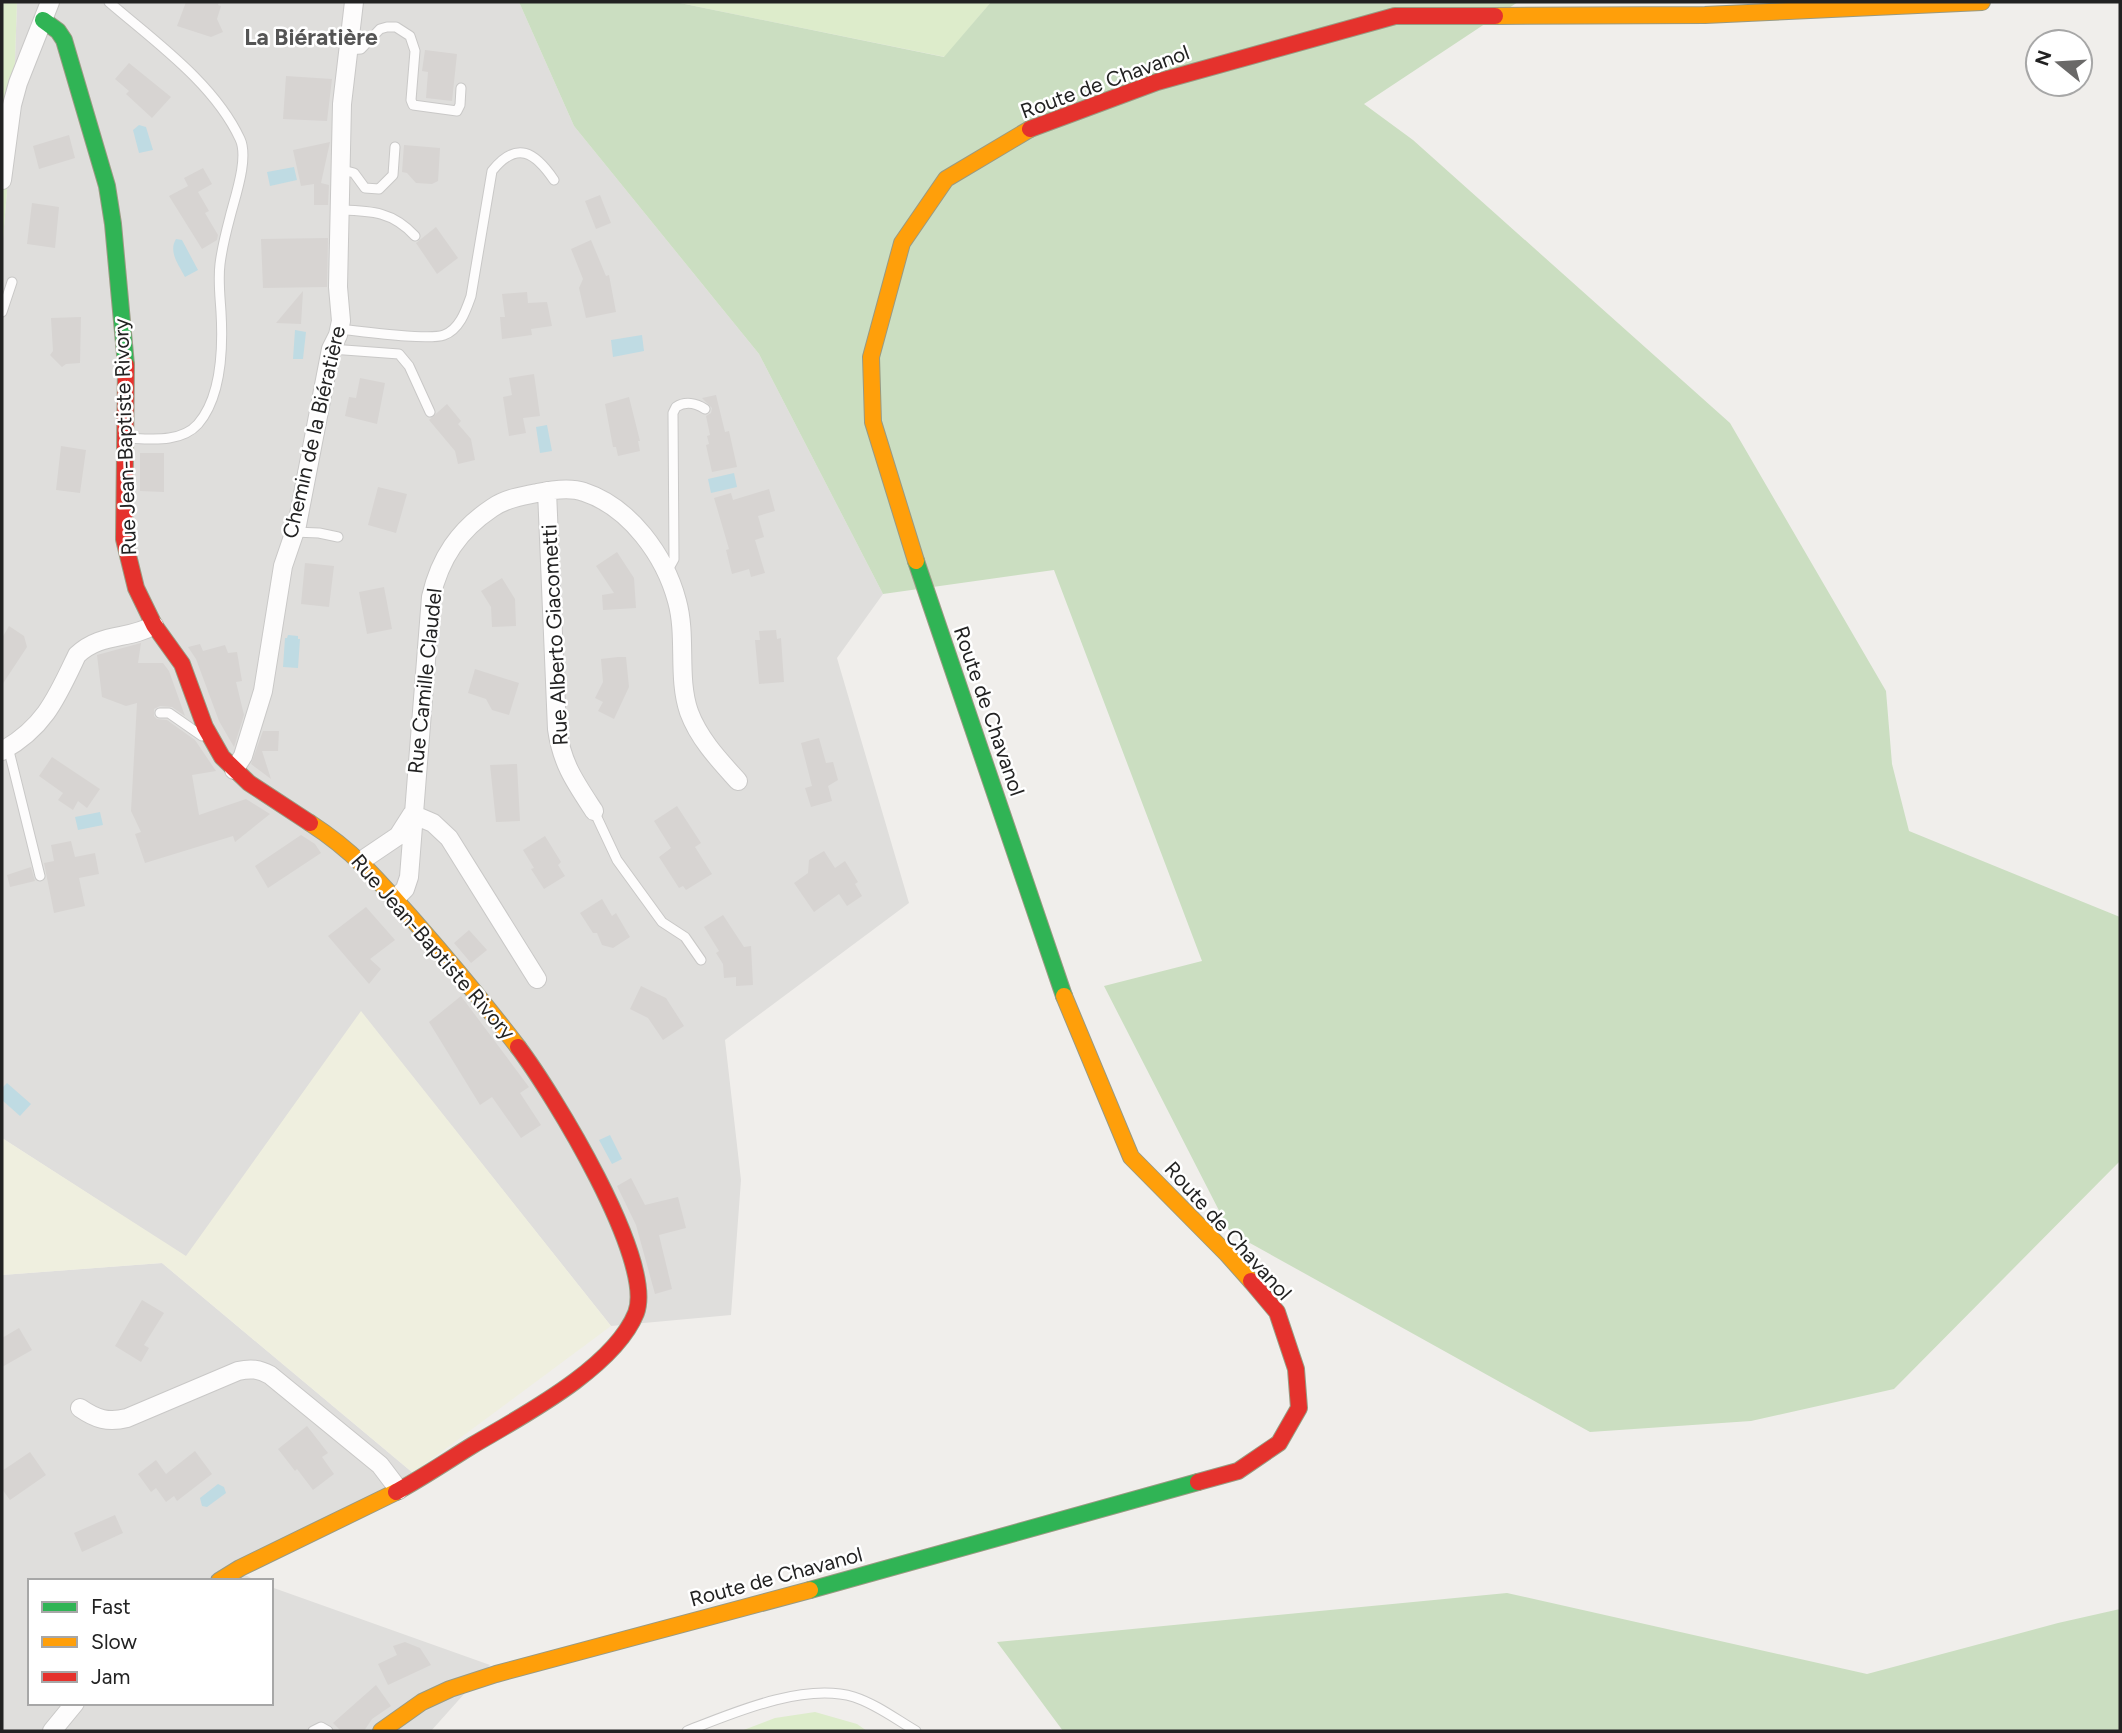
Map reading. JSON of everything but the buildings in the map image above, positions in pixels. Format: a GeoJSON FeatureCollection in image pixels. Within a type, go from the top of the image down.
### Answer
{"type":"FeatureCollection","features":[{"type":"Feature","properties":{"kind":"street"},"geometry":{"type":"LineString","coordinates":[[2,180],[12,105],[50,2]]}},
{"type":"Feature","properties":{"kind":"street","name":"Chemin de la Biératière"},"geometry":{"type":"LineString","coordinates":[[234,770],[243,756],[263,691],[283,566],[294,532],[331,349],[339,330],[339,170],[342,104],[354,2]]}},
{"type":"Feature","properties":{"kind":"street","name":"Route de Chavanol"},"geometry":{"type":"LineString","coordinates":[[381,1731],[422,1702],[450,1689],[496,1674],[768,1602],[1238,1471],[1279,1443],[1299,1408],[1296,1369],[1277,1312],[1227,1254],[1131,1157],[1104,1095],[1062,991],[915,559],[873,422],[871,357],[902,243],[946,179],[1035,126],[1133,90],[1395,16],[1705,15],[1982,2]]}},
{"type":"Feature","properties":{"kind":"street","name":"Rue Jean-Baptiste Rivory"},"geometry":{"type":"LineString","coordinates":[[43,20],[58,31],[64,40],[107,186],[114,224],[126,349],[124,539],[136,588],[154,625],[182,664],[195,703],[222,757],[234,770],[277,803],[342,844],[361,862],[472,986],[541,1078],[586,1156],[622,1229],[640,1291],[636,1313],[624,1333],[606,1355],[583,1375],[538,1406],[399,1490],[222,1579]]}},
{"type":"Feature","properties":{"kind":"street","name":"Rue Camille Claudel"},"geometry":{"type":"LineString","coordinates":[[394,900],[405,889],[409,877],[431,597],[441,564],[463,531],[498,503],[547,491],[582,491],[612,506],[630,520],[665,571],[677,601],[689,711],[699,734],[738,781]]}},
{"type":"Feature","properties":{"kind":"street","name":"Rue Alberto Giacometti"},"geometry":{"type":"LineString","coordinates":[[547,491],[560,752],[568,772],[594,811]]}},
{"type":"Feature","properties":{"kind":"street"},"geometry":{"type":"LineString","coordinates":[[4,749],[26,736],[45,717],[77,655],[84,649],[105,639],[147,630],[154,625]]}},
{"type":"Feature","properties":{"kind":"street"},"geometry":{"type":"LineString","coordinates":[[361,862],[398,836],[412,814],[433,823],[449,838],[537,979]]}},
{"type":"Feature","properties":{"kind":"street"},"geometry":{"type":"LineString","coordinates":[[80,1408],[92,1417],[116,1421],[238,1371],[251,1368],[261,1370],[271,1375],[380,1465],[399,1490]]}},
{"type":"Feature","properties":{"kind":"street"},"geometry":{"type":"LineString","coordinates":[[52,1731],[73,1705]]}},
{"type":"Feature","properties":{"kind":"lane"},"geometry":{"type":"LineString","coordinates":[[109,2],[196,78],[234,129],[243,150],[241,172],[220,265],[220,347],[217,375],[207,411],[193,429],[182,436],[126,438]]}},
{"type":"Feature","properties":{"kind":"lane"},"geometry":{"type":"LineString","coordinates":[[347,50],[362,49],[380,29],[396,27],[410,36],[415,46],[411,100],[413,105],[457,111],[461,88]]}},
{"type":"Feature","properties":{"kind":"lane"},"geometry":{"type":"LineString","coordinates":[[339,170],[354,173],[365,188],[379,189],[393,174],[395,147]]}},
{"type":"Feature","properties":{"kind":"lane"},"geometry":{"type":"LineString","coordinates":[[339,330],[428,336],[444,335],[457,326],[471,296],[492,171],[502,159],[514,153],[527,153],[544,165],[554,180]]}},
{"type":"Feature","properties":{"kind":"lane"},"geometry":{"type":"LineString","coordinates":[[339,210],[383,213],[415,236]]}},
{"type":"Feature","properties":{"kind":"lane"},"geometry":{"type":"LineString","coordinates":[[2,312],[12,282]]}},
{"type":"Feature","properties":{"kind":"lane"},"geometry":{"type":"LineString","coordinates":[[331,349],[399,354],[409,366],[430,412]]}},
{"type":"Feature","properties":{"kind":"lane"},"geometry":{"type":"LineString","coordinates":[[665,571],[674,559],[673,413],[676,407],[687,404],[696,404],[705,409]]}},
{"type":"Feature","properties":{"kind":"lane"},"geometry":{"type":"LineString","coordinates":[[294,532],[338,537]]}},
{"type":"Feature","properties":{"kind":"lane"},"geometry":{"type":"LineString","coordinates":[[160,713],[169,713],[204,737],[210,737]]}},
{"type":"Feature","properties":{"kind":"lane"},"geometry":{"type":"LineString","coordinates":[[4,749],[10,755],[40,876]]}},
{"type":"Feature","properties":{"kind":"lane"},"geometry":{"type":"LineString","coordinates":[[594,811],[618,860],[662,922],[685,937],[701,960]]}},
{"type":"Feature","properties":{"kind":"lane"},"geometry":{"type":"LineString","coordinates":[[687,1731],[763,1704],[797,1695],[820,1693],[837,1693],[856,1698],[916,1731]]}},
{"type":"Feature","properties":{"kind":"lane"},"geometry":{"type":"LineString","coordinates":[[313,1731],[321,1727],[328,1731]]}},
{"type":"Feature","properties":{"kind":"shaded area"},"geometry":{"type":"Polygon","coordinates":[[[17,2],[519,2],[574,126],[759,354],[883,594],[837,658],[909,903],[725,1040],[741,1180],[731,1315],[611,1326],[361,1012],[186,1257],[2,1138],[2,251],[13,118],[17,2]]]}},
{"type":"Feature","properties":{"kind":"shaded area"},"geometry":{"type":"Polygon","coordinates":[[[162,1263],[413,1473],[243,1574],[253,1579],[28,1579],[28,1705],[273,1705],[273,1588],[490,1665],[431,1731],[2,1731],[2,1275],[162,1263]]]}},
{"type":"Feature","properties":{"kind":"green space"},"geometry":{"type":"Polygon","coordinates":[[[2,2],[17,2],[13,118],[2,251],[2,2]]]}},
{"type":"Feature","properties":{"kind":"green space"},"geometry":{"type":"Polygon","coordinates":[[[519,2],[675,2],[944,57],[991,2],[1518,2],[1364,104],[1413,140],[1730,423],[1886,691],[1892,764],[1909,831],[2120,917],[2120,1161],[1894,1389],[1751,1421],[1590,1432],[1230,1232],[1104,986],[1202,961],[1054,570],[883,594],[759,354],[574,126],[519,2]]]}},
{"type":"Feature","properties":{"kind":"green space"},"geometry":{"type":"Polygon","coordinates":[[[675,2],[991,2],[945,57],[675,2]]]}},
{"type":"Feature","properties":{"kind":"green space"},"geometry":{"type":"Polygon","coordinates":[[[361,1011],[611,1326],[413,1473],[162,1263],[2,1275],[2,1138],[186,1256],[361,1011]]]}},
{"type":"Feature","properties":{"kind":"green space"},"geometry":{"type":"Polygon","coordinates":[[[1507,1593],[1867,1674],[2120,1609],[2120,1731],[1063,1731],[997,1642],[1507,1593]]]}},
{"type":"Feature","properties":{"kind":"green space"},"geometry":{"type":"Polygon","coordinates":[[[815,1712],[857,1724],[867,1731],[741,1731],[775,1718],[815,1712]]]}},
{"type":"Feature","properties":{"kind":"water"},"geometry":{"type":"Polygon","coordinates":[[[139,125],[146,127],[153,150],[139,153],[133,130],[139,125]]]}},
{"type":"Feature","properties":{"kind":"water"},"geometry":{"type":"Polygon","coordinates":[[[294,167],[297,180],[270,186],[267,172],[294,167]]]}},
{"type":"Feature","properties":{"kind":"water"},"geometry":{"type":"Polygon","coordinates":[[[176,239],[182,240],[198,270],[185,277],[174,254],[176,239]]]}},
{"type":"Feature","properties":{"kind":"water"},"geometry":{"type":"Polygon","coordinates":[[[295,330],[306,332],[303,359],[293,359],[295,330]]]}},
{"type":"Feature","properties":{"kind":"water"},"geometry":{"type":"Polygon","coordinates":[[[642,335],[644,351],[613,357],[611,340],[642,335]]]}},
{"type":"Feature","properties":{"kind":"water"},"geometry":{"type":"Polygon","coordinates":[[[547,425],[552,451],[540,453],[536,427],[547,425]]]}},
{"type":"Feature","properties":{"kind":"water"},"geometry":{"type":"Polygon","coordinates":[[[734,473],[737,487],[711,493],[708,479],[734,473]]]}},
{"type":"Feature","properties":{"kind":"water"},"geometry":{"type":"Polygon","coordinates":[[[288,635],[298,636],[300,639],[298,668],[283,667],[285,638],[288,635]]]}},
{"type":"Feature","properties":{"kind":"water"},"geometry":{"type":"Polygon","coordinates":[[[100,812],[103,825],[78,830],[75,817],[100,812]]]}},
{"type":"Feature","properties":{"kind":"water"},"geometry":{"type":"Polygon","coordinates":[[[7,1083],[31,1104],[20,1116],[2,1100],[2,1088],[7,1083]]]}},
{"type":"Feature","properties":{"kind":"water"},"geometry":{"type":"Polygon","coordinates":[[[610,1135],[622,1159],[612,1164],[599,1140],[610,1135]]]}},
{"type":"Feature","properties":{"kind":"water"},"geometry":{"type":"Polygon","coordinates":[[[218,1484],[224,1487],[226,1493],[207,1507],[202,1506],[200,1498],[218,1484]]]}},
{"type":"Feature","properties":{"kind":"traffic: fast"},"geometry":{"type":"LineString","coordinates":[[43,20],[58,31],[64,40],[107,186],[126,365]]}},
{"type":"Feature","properties":{"kind":"traffic: fast"},"geometry":{"type":"LineString","coordinates":[[916,561],[1064,996]]}},
{"type":"Feature","properties":{"kind":"traffic: fast"},"geometry":{"type":"LineString","coordinates":[[810,1590],[1198,1482]]}},
{"type":"Feature","properties":{"kind":"traffic: slow"},"geometry":{"type":"LineString","coordinates":[[1495,16],[1705,15],[1982,2]]}},
{"type":"Feature","properties":{"kind":"traffic: slow"},"geometry":{"type":"LineString","coordinates":[[916,561],[873,422],[871,357],[902,243],[946,179],[1030,129]]}},
{"type":"Feature","properties":{"kind":"traffic: slow"},"geometry":{"type":"LineString","coordinates":[[310,823],[340,845],[378,881],[455,968],[518,1047]]}},
{"type":"Feature","properties":{"kind":"traffic: slow"},"geometry":{"type":"LineString","coordinates":[[1064,996],[1131,1157],[1251,1281]]}},
{"type":"Feature","properties":{"kind":"traffic: slow"},"geometry":{"type":"LineString","coordinates":[[222,1579],[396,1492]]}},
{"type":"Feature","properties":{"kind":"traffic: slow"},"geometry":{"type":"LineString","coordinates":[[381,1731],[422,1702],[450,1689],[496,1674],[810,1590]]}},
{"type":"Feature","properties":{"kind":"traffic: jam"},"geometry":{"type":"LineString","coordinates":[[1030,129],[1157,82],[1395,16],[1495,16]]}},
{"type":"Feature","properties":{"kind":"traffic: jam"},"geometry":{"type":"LineString","coordinates":[[126,365],[124,539],[136,588],[154,625],[182,664],[205,727],[222,757],[249,783],[310,823]]}},
{"type":"Feature","properties":{"kind":"traffic: jam"},"geometry":{"type":"LineString","coordinates":[[396,1492],[565,1389],[608,1353],[625,1333],[636,1313],[638,1288],[631,1256],[616,1218],[576,1137],[518,1047]]}},
{"type":"Feature","properties":{"kind":"traffic: jam"},"geometry":{"type":"LineString","coordinates":[[1198,1482],[1238,1471],[1279,1443],[1299,1408],[1296,1369],[1277,1312],[1251,1281]]}},
{"type":"Feature","properties":{"kind":"district","name":"La Biératière"},"geometry":{"type":"Point","coordinates":[311,37]}}]}
